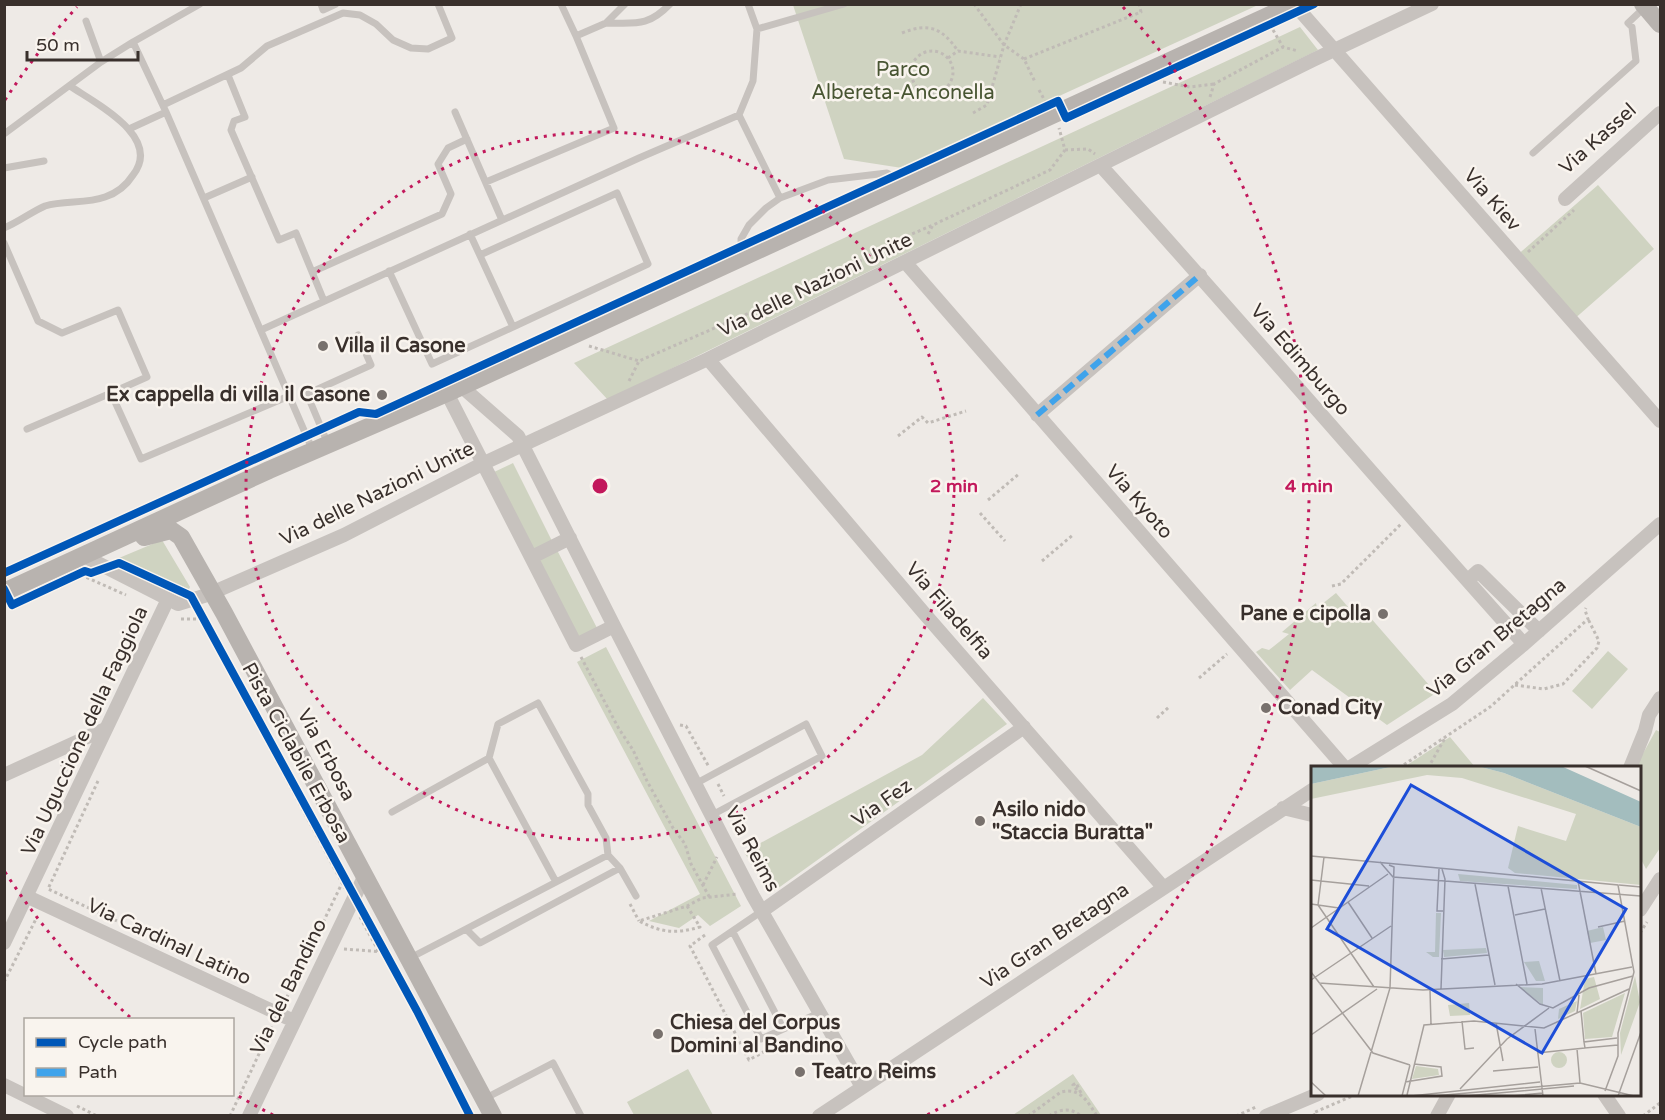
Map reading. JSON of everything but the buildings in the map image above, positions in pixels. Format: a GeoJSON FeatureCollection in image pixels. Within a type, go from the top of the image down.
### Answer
{"type":"FeatureCollection","features":[{"type":"Feature","properties":{"kind":"main road"},"geometry":{"type":"LineString","coordinates":[[1644,6],[1660,24]]}},
{"type":"Feature","properties":{"kind":"main road"},"geometry":{"type":"LineString","coordinates":[[4,592],[742,258],[1056,110],[1296,7]]}},
{"type":"Feature","properties":{"kind":"main road","name":"Via Erbosa"},"geometry":{"type":"LineString","coordinates":[[85,555],[163,531],[171,530],[181,537],[410,958],[493,1116]]}},
{"type":"Feature","properties":{"kind":"street","name":"Via delle Nazioni Unite"},"geometry":{"type":"LineString","coordinates":[[193,600],[344,534],[484,464],[708,359],[1100,162],[1432,4]]}},
{"type":"Feature","properties":{"kind":"street","name":"Via Kiev"},"geometry":{"type":"LineString","coordinates":[[1296,7],[1660,422]]}},
{"type":"Feature","properties":{"kind":"street","name":"Via Kassel"},"geometry":{"type":"LineString","coordinates":[[1564,199],[1660,113]]}},
{"type":"Feature","properties":{"kind":"street","name":"Via Edimburgo"},"geometry":{"type":"LineString","coordinates":[[1100,162],[1409,516],[1524,644]]}},
{"type":"Feature","properties":{"kind":"street","name":"Via Kyoto"},"geometry":{"type":"LineString","coordinates":[[905,262],[1345,766]]}},
{"type":"Feature","properties":{"kind":"street"},"geometry":{"type":"LineString","coordinates":[[1037,415],[1200,275]]}},
{"type":"Feature","properties":{"kind":"street","name":"Via Filadelfia"},"geometry":{"type":"LineString","coordinates":[[708,359],[923,612],[1163,887]]}},
{"type":"Feature","properties":{"kind":"street"},"geometry":{"type":"LineString","coordinates":[[454,389],[484,464],[576,645],[614,626]]}},
{"type":"Feature","properties":{"kind":"street","name":"Via Reims"},"geometry":{"type":"LineString","coordinates":[[454,389],[518,436],[524,446],[695,784],[762,911],[862,1087]]}},
{"type":"Feature","properties":{"kind":"street","name":"Via Gran Bretagna"},"geometry":{"type":"LineString","coordinates":[[1350,766],[1452,704],[1660,524]]}},
{"type":"Feature","properties":{"kind":"street"},"geometry":{"type":"LineString","coordinates":[[532,557],[570,538]]}},
{"type":"Feature","properties":{"kind":"street"},"geometry":{"type":"LineString","coordinates":[[85,555],[178,604],[193,600]]}},
{"type":"Feature","properties":{"kind":"street"},"geometry":{"type":"LineString","coordinates":[[1468,580],[1478,571],[1539,631]]}},
{"type":"Feature","properties":{"kind":"street","name":"Via Uguccione della Faggiola"},"geometry":{"type":"LineString","coordinates":[[4,943],[28,897],[168,599]]}},
{"type":"Feature","properties":{"kind":"street"},"geometry":{"type":"LineString","coordinates":[[1631,766],[1649,715],[1660,698]]}},
{"type":"Feature","properties":{"kind":"street","name":"Via Fez"},"geometry":{"type":"LineString","coordinates":[[762,911],[1024,727]]}},
{"type":"Feature","properties":{"kind":"street"},"geometry":{"type":"LineString","coordinates":[[4,775],[105,729]]}},
{"type":"Feature","properties":{"kind":"street","name":"Via Gran Bretagna"},"geometry":{"type":"LineString","coordinates":[[819,1116],[1311,791]]}},
{"type":"Feature","properties":{"kind":"street"},"geometry":{"type":"LineString","coordinates":[[1283,808],[1311,815]]}},
{"type":"Feature","properties":{"kind":"street","name":"Via del Bandino"},"geometry":{"type":"LineString","coordinates":[[249,1116],[365,875]]}},
{"type":"Feature","properties":{"kind":"street"},"geometry":{"type":"LineString","coordinates":[[1641,908],[1660,879]]}},
{"type":"Feature","properties":{"kind":"street","name":"Via Cardinal Latino"},"geometry":{"type":"LineString","coordinates":[[28,897],[294,1021]]}},
{"type":"Feature","properties":{"kind":"street"},"geometry":{"type":"LineString","coordinates":[[4,1085],[24,1095]]}},
{"type":"Feature","properties":{"kind":"street"},"geometry":{"type":"LineString","coordinates":[[26,1096],[67,1116]]}},
{"type":"Feature","properties":{"kind":"street"},"geometry":{"type":"LineString","coordinates":[[1266,1116],[1315,1096]]}},
{"type":"Feature","properties":{"kind":"street"},"geometry":{"type":"LineString","coordinates":[[1437,1116],[1448,1096]]}},
{"type":"Feature","properties":{"kind":"street"},"geometry":{"type":"LineString","coordinates":[[1605,1096],[1619,1116]]}},
{"type":"Feature","properties":{"kind":"street"},"geometry":{"type":"LineString","coordinates":[[1296,1103],[1305,1116]]}},
{"type":"Feature","properties":{"kind":"lane"},"geometry":{"type":"LineString","coordinates":[[4,134],[101,62],[201,4]]}},
{"type":"Feature","properties":{"kind":"lane"},"geometry":{"type":"LineString","coordinates":[[321,4],[323,10],[336,4]]}},
{"type":"Feature","properties":{"kind":"lane"},"geometry":{"type":"LineString","coordinates":[[129,129],[242,68],[267,46],[342,13],[360,15],[375,24],[393,40],[411,48],[428,49],[452,38],[438,4]]}},
{"type":"Feature","properties":{"kind":"lane"},"geometry":{"type":"LineString","coordinates":[[486,182],[614,128],[561,4]]}},
{"type":"Feature","properties":{"kind":"lane"},"geometry":{"type":"LineString","coordinates":[[576,36],[606,23],[625,4]]}},
{"type":"Feature","properties":{"kind":"lane"},"geometry":{"type":"LineString","coordinates":[[606,23],[645,22],[658,17],[670,4]]}},
{"type":"Feature","properties":{"kind":"lane"},"geometry":{"type":"LineString","coordinates":[[261,330],[639,158],[739,116],[753,81],[757,29],[748,4]]}},
{"type":"Feature","properties":{"kind":"lane"},"geometry":{"type":"LineString","coordinates":[[757,29],[844,4]]}},
{"type":"Feature","properties":{"kind":"lane"},"geometry":{"type":"LineString","coordinates":[[1533,153],[1636,61],[1632,27],[1628,23],[1644,6]]}},
{"type":"Feature","properties":{"kind":"lane"},"geometry":{"type":"LineString","coordinates":[[86,21],[101,62]]}},
{"type":"Feature","properties":{"kind":"lane"},"geometry":{"type":"LineString","coordinates":[[133,42],[165,108],[289,396],[321,447]]}},
{"type":"Feature","properties":{"kind":"lane"},"geometry":{"type":"LineString","coordinates":[[228,75],[245,117],[234,121],[231,130],[279,240],[296,233],[324,301]]}},
{"type":"Feature","properties":{"kind":"lane"},"geometry":{"type":"LineString","coordinates":[[4,228],[46,206],[105,197],[124,187],[138,170],[141,155],[129,129],[106,108],[70,86]]}},
{"type":"Feature","properties":{"kind":"lane"},"geometry":{"type":"LineString","coordinates":[[455,112],[502,220]]}},
{"type":"Feature","properties":{"kind":"lane"},"geometry":{"type":"LineString","coordinates":[[739,116],[780,198]]}},
{"type":"Feature","properties":{"kind":"lane"},"geometry":{"type":"LineString","coordinates":[[312,272],[442,214],[451,194],[438,164],[448,148],[467,139]]}},
{"type":"Feature","properties":{"kind":"lane"},"geometry":{"type":"LineString","coordinates":[[4,168],[44,161]]}},
{"type":"Feature","properties":{"kind":"lane"},"geometry":{"type":"LineString","coordinates":[[742,258],[741,239],[749,225],[780,198],[828,180],[887,172],[904,183]]}},
{"type":"Feature","properties":{"kind":"lane"},"geometry":{"type":"LineString","coordinates":[[204,198],[252,177]]}},
{"type":"Feature","properties":{"kind":"lane"},"geometry":{"type":"LineString","coordinates":[[389,272],[432,364],[648,264],[617,193],[480,255]]}},
{"type":"Feature","properties":{"kind":"lane"},"geometry":{"type":"LineString","coordinates":[[470,234],[513,327]]}},
{"type":"Feature","properties":{"kind":"lane"},"geometry":{"type":"LineString","coordinates":[[4,243],[38,321],[62,333],[118,310],[147,377],[27,429]]}},
{"type":"Feature","properties":{"kind":"lane"},"geometry":{"type":"LineString","coordinates":[[321,447],[307,394],[371,365],[358,335]]}},
{"type":"Feature","properties":{"kind":"lane"},"geometry":{"type":"LineString","coordinates":[[111,393],[141,459],[289,396]]}},
{"type":"Feature","properties":{"kind":"lane"},"geometry":{"type":"LineString","coordinates":[[556,882],[489,758],[498,724],[538,703],[588,794],[588,805],[606,838],[608,855],[620,868],[636,896]]}},
{"type":"Feature","properties":{"kind":"lane"},"geometry":{"type":"LineString","coordinates":[[695,784],[807,724],[822,756],[712,815]]}},
{"type":"Feature","properties":{"kind":"lane"},"geometry":{"type":"LineString","coordinates":[[392,812],[489,758]]}},
{"type":"Feature","properties":{"kind":"lane"},"geometry":{"type":"LineString","coordinates":[[410,958],[608,855]]}},
{"type":"Feature","properties":{"kind":"lane"},"geometry":{"type":"LineString","coordinates":[[466,929],[480,943],[620,868]]}},
{"type":"Feature","properties":{"kind":"lane"},"geometry":{"type":"LineString","coordinates":[[762,911],[712,945],[761,1039],[819,1013]]}},
{"type":"Feature","properties":{"kind":"lane"},"geometry":{"type":"LineString","coordinates":[[733,932],[783,1028]]}},
{"type":"Feature","properties":{"kind":"lane"},"geometry":{"type":"LineString","coordinates":[[484,1099],[553,1063],[581,1116]]}},
{"type":"Feature","properties":{"kind":"path"},"geometry":{"type":"LineString","coordinates":[[974,4],[1004,45],[1024,58],[1035,82]]}},
{"type":"Feature","properties":{"kind":"path"},"geometry":{"type":"LineString","coordinates":[[973,113],[987,105],[1004,45],[1021,4]]}},
{"type":"Feature","properties":{"kind":"path"},"geometry":{"type":"LineString","coordinates":[[1024,58],[1141,12],[1139,4]]}},
{"type":"Feature","properties":{"kind":"path"},"geometry":{"type":"LineString","coordinates":[[1260,29],[1296,7]]}},
{"type":"Feature","properties":{"kind":"path"},"geometry":{"type":"LineString","coordinates":[[902,33],[930,27],[943,33],[958,51],[1001,57]]}},
{"type":"Feature","properties":{"kind":"path"},"geometry":{"type":"LineString","coordinates":[[1272,28],[1283,47]]}},
{"type":"Feature","properties":{"kind":"path"},"geometry":{"type":"LineString","coordinates":[[1157,78],[1190,87],[1214,84],[1283,47],[1301,52]]}},
{"type":"Feature","properties":{"kind":"path"},"geometry":{"type":"LineString","coordinates":[[933,50],[948,58],[953,68],[953,75],[946,87],[933,93],[920,89],[915,84],[911,71],[912,65],[920,54],[933,50]]}},
{"type":"Feature","properties":{"kind":"path"},"geometry":{"type":"LineString","coordinates":[[948,58],[958,51]]}},
{"type":"Feature","properties":{"kind":"path"},"geometry":{"type":"LineString","coordinates":[[1157,78],[1167,72]]}},
{"type":"Feature","properties":{"kind":"path"},"geometry":{"type":"LineString","coordinates":[[1211,104],[1210,96],[1214,84]]}},
{"type":"Feature","properties":{"kind":"path"},"geometry":{"type":"LineString","coordinates":[[627,385],[639,361],[834,276],[893,242],[1050,170],[1065,150],[1056,110],[1039,90]]}},
{"type":"Feature","properties":{"kind":"path"},"geometry":{"type":"LineString","coordinates":[[1038,110],[1056,110]]}},
{"type":"Feature","properties":{"kind":"path"},"geometry":{"type":"LineString","coordinates":[[1065,150],[1088,149],[1100,162]]}},
{"type":"Feature","properties":{"kind":"path"},"geometry":{"type":"LineString","coordinates":[[1527,253],[1574,211],[1564,199]]}},
{"type":"Feature","properties":{"kind":"path"},"geometry":{"type":"LineString","coordinates":[[925,239],[933,225]]}},
{"type":"Feature","properties":{"kind":"path"},"geometry":{"type":"LineString","coordinates":[[582,344],[639,361]]}},
{"type":"Feature","properties":{"kind":"path"},"geometry":{"type":"LineString","coordinates":[[898,436],[922,417],[928,423],[966,411]]}},
{"type":"Feature","properties":{"kind":"path"},"geometry":{"type":"LineString","coordinates":[[988,500],[1020,473]]}},
{"type":"Feature","properties":{"kind":"path"},"geometry":{"type":"LineString","coordinates":[[981,513],[1005,541]]}},
{"type":"Feature","properties":{"kind":"path"},"geometry":{"type":"LineString","coordinates":[[1332,586],[1341,584],[1409,516]]}},
{"type":"Feature","properties":{"kind":"path"},"geometry":{"type":"LineString","coordinates":[[1042,561],[1074,534]]}},
{"type":"Feature","properties":{"kind":"path"},"geometry":{"type":"LineString","coordinates":[[78,575],[85,571],[91,573],[106,567]]}},
{"type":"Feature","properties":{"kind":"path"},"geometry":{"type":"LineString","coordinates":[[78,575],[130,597]]}},
{"type":"Feature","properties":{"kind":"path"},"geometry":{"type":"LineString","coordinates":[[1515,685],[1544,689],[1563,684],[1597,648],[1599,641],[1585,610],[1588,607]]}},
{"type":"Feature","properties":{"kind":"path"},"geometry":{"type":"LineString","coordinates":[[175,618],[200,619],[343,880],[285,1001]]}},
{"type":"Feature","properties":{"kind":"path"},"geometry":{"type":"LineString","coordinates":[[1402,766],[1490,707],[1588,620]]}},
{"type":"Feature","properties":{"kind":"path"},"geometry":{"type":"LineString","coordinates":[[576,645],[619,729],[633,750],[652,791],[685,844],[691,864],[710,898]]}},
{"type":"Feature","properties":{"kind":"path"},"geometry":{"type":"LineString","coordinates":[[1199,678],[1238,645]]}},
{"type":"Feature","properties":{"kind":"path"},"geometry":{"type":"LineString","coordinates":[[1157,718],[1169,707]]}},
{"type":"Feature","properties":{"kind":"path"},"geometry":{"type":"LineString","coordinates":[[677,724],[686,726],[729,805]]}},
{"type":"Feature","properties":{"kind":"path"},"geometry":{"type":"LineString","coordinates":[[1429,766],[1446,736]]}},
{"type":"Feature","properties":{"kind":"path"},"geometry":{"type":"LineString","coordinates":[[48,889],[103,772]]}},
{"type":"Feature","properties":{"kind":"path"},"geometry":{"type":"LineString","coordinates":[[703,885],[718,856],[724,865]]}},
{"type":"Feature","properties":{"kind":"path"},"geometry":{"type":"LineString","coordinates":[[687,906],[700,927],[684,932],[657,930],[639,921],[687,906],[702,898],[739,894],[734,884]]}},
{"type":"Feature","properties":{"kind":"path"},"geometry":{"type":"LineString","coordinates":[[4,982],[37,917]]}},
{"type":"Feature","properties":{"kind":"path"},"geometry":{"type":"LineString","coordinates":[[708,933],[690,946],[748,1060],[779,1043]]}},
{"type":"Feature","properties":{"kind":"path"},"geometry":{"type":"LineString","coordinates":[[342,949],[384,954]]}},
{"type":"Feature","properties":{"kind":"path"},"geometry":{"type":"LineString","coordinates":[[230,1116],[273,1026]]}},
{"type":"Feature","properties":{"kind":"path"},"geometry":{"type":"LineString","coordinates":[[1077,1090],[1073,1085],[1076,1083],[1097,1116]]}},
{"type":"Feature","properties":{"kind":"path"},"geometry":{"type":"LineString","coordinates":[[1028,1116],[1064,1091],[1082,1095]]}},
{"type":"Feature","properties":{"kind":"path"},"geometry":{"type":"LineString","coordinates":[[1315,1116],[1313,1113],[1355,1096]]}},
{"type":"Feature","properties":{"kind":"path"},"geometry":{"type":"LineString","coordinates":[[1643,1116],[1660,1104]]}},
{"type":"Feature","properties":{"kind":"path"},"geometry":{"type":"LineString","coordinates":[[1049,1116],[1066,1109],[1075,1111],[1081,1116]]}},
{"type":"Feature","properties":{"kind":"green space","name":"Parco Albereta-Anconella"},"geometry":{"type":"Polygon","coordinates":[[[793,5],[1258,5],[902,168],[844,159],[793,5]]]}},
{"type":"Feature","properties":{"kind":"green space"},"geometry":{"type":"Polygon","coordinates":[[[1300,27],[1318,50],[608,400],[574,363],[1300,27]]]}},
{"type":"Feature","properties":{"kind":"green space"},"geometry":{"type":"Polygon","coordinates":[[[1598,185],[1654,249],[1572,321],[1515,257],[1598,185]]]}},
{"type":"Feature","properties":{"kind":"green space"},"geometry":{"type":"Polygon","coordinates":[[[513,463],[552,541],[532,550],[492,473],[513,463]]]}},
{"type":"Feature","properties":{"kind":"green space"},"geometry":{"type":"Polygon","coordinates":[[[162,540],[190,587],[188,591],[119,558],[162,540]]]}},
{"type":"Feature","properties":{"kind":"green space"},"geometry":{"type":"Polygon","coordinates":[[[557,550],[597,628],[579,637],[539,560],[557,550]]]}},
{"type":"Feature","properties":{"kind":"green space"},"geometry":{"type":"Polygon","coordinates":[[[1336,593],[1355,615],[1369,616],[1436,693],[1387,725],[1312,670],[1290,690],[1256,652],[1262,648],[1269,650],[1289,634],[1282,632],[1316,603],[1317,608],[1336,593]]]}},
{"type":"Feature","properties":{"kind":"green space"},"geometry":{"type":"Polygon","coordinates":[[[606,647],[741,906],[710,926],[698,915],[679,928],[649,921],[700,894],[577,662],[606,647]]]}},
{"type":"Feature","properties":{"kind":"green space"},"geometry":{"type":"Polygon","coordinates":[[[1608,651],[1628,669],[1592,709],[1572,691],[1608,651]]]}},
{"type":"Feature","properties":{"kind":"green space"},"geometry":{"type":"Polygon","coordinates":[[[983,698],[1007,724],[770,894],[744,852],[922,755],[983,698]]]}},
{"type":"Feature","properties":{"kind":"green space"},"geometry":{"type":"Polygon","coordinates":[[[1656,730],[1660,732],[1660,848],[1646,869],[1641,859],[1641,766],[1636,766],[1656,730]]]}},
{"type":"Feature","properties":{"kind":"green space"},"geometry":{"type":"Polygon","coordinates":[[[1450,737],[1474,766],[1406,766],[1450,737]]]}},
{"type":"Feature","properties":{"kind":"green space"},"geometry":{"type":"Polygon","coordinates":[[[688,1069],[713,1115],[634,1115],[627,1102],[688,1069]]]}},
{"type":"Feature","properties":{"kind":"green space"},"geometry":{"type":"Polygon","coordinates":[[[1073,1074],[1101,1115],[1013,1115],[1073,1074]]]}},
{"type":"Feature","properties":{"kind":"marked path"},"geometry":{"type":"LineString","coordinates":[[1037,415],[1200,275]]}},
{"type":"Feature","properties":{"kind":"cycle path"},"geometry":{"type":"LineString","coordinates":[[4,573],[359,412],[376,414],[1058,101],[1066,118],[1314,4]]}},
{"type":"Feature","properties":{"kind":"cycle path","name":"Pista Ciclabile Erbosa"},"geometry":{"type":"LineString","coordinates":[[4,589],[12,605],[85,571],[91,573],[119,563],[191,596],[417,1011],[470,1116]]}},
{"type":"Feature","properties":{"kind":"place","name":"Villa il Casone"},"geometry":{"type":"Point","coordinates":[323,346]}},
{"type":"Feature","properties":{"kind":"place","name":"Ex cappella di villa il Casone"},"geometry":{"type":"Point","coordinates":[382,395]}},
{"type":"Feature","properties":{"kind":"place","name":"Pane e cipolla"},"geometry":{"type":"Point","coordinates":[1383,614]}},
{"type":"Feature","properties":{"kind":"place","name":"Conad City"},"geometry":{"type":"Point","coordinates":[1266,708]}},
{"type":"Feature","properties":{"kind":"place","name":"Asilo nido \"Staccia Buratta\""},"geometry":{"type":"Point","coordinates":[980,821]}},
{"type":"Feature","properties":{"kind":"place","name":"Chiesa del Corpus Domini al Bandino"},"geometry":{"type":"Point","coordinates":[658,1034]}},
{"type":"Feature","properties":{"kind":"place","name":"Teatro Reims"},"geometry":{"type":"Point","coordinates":[800,1072]}}]}
